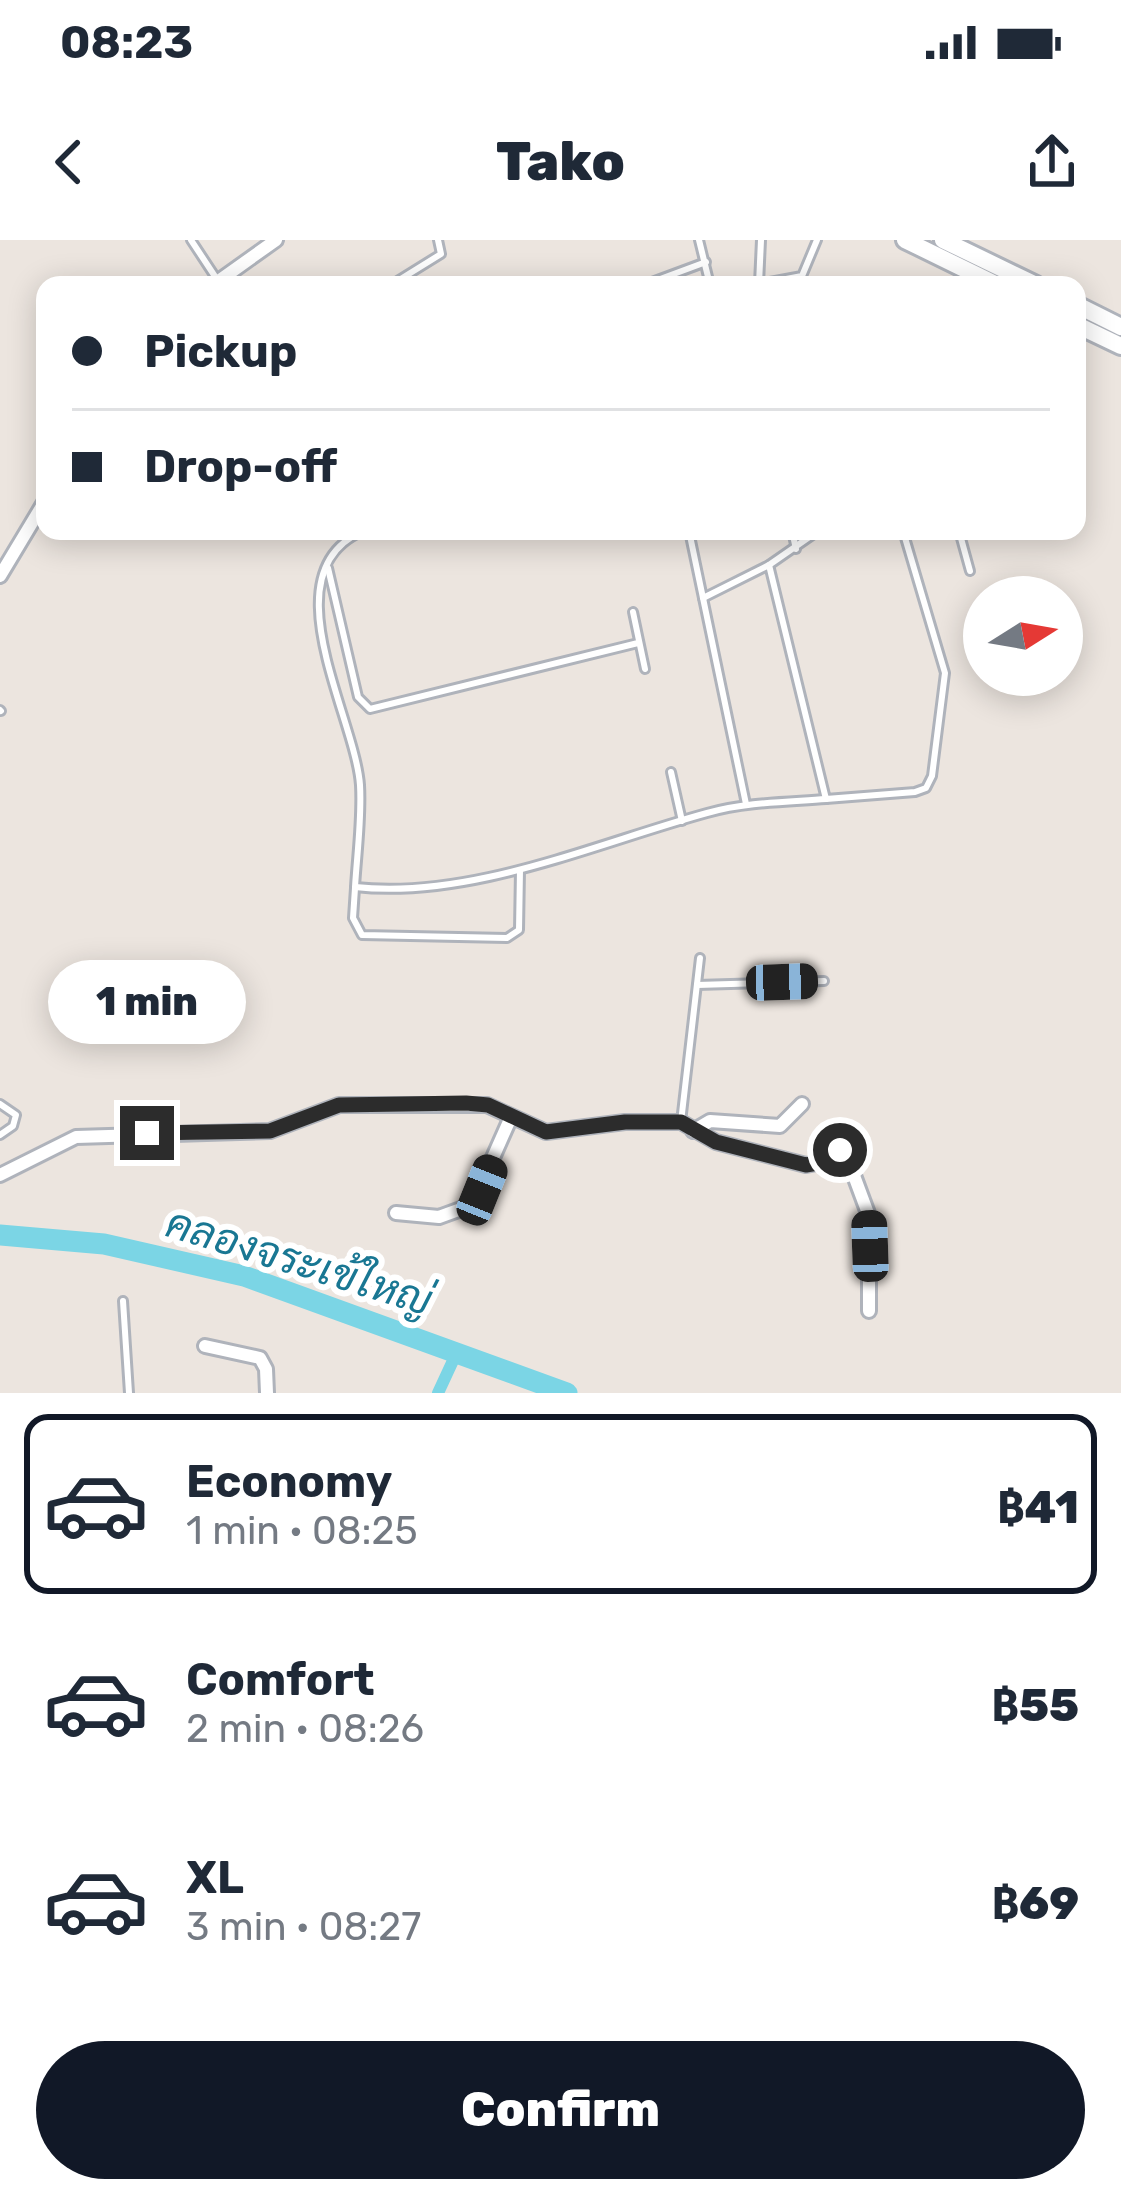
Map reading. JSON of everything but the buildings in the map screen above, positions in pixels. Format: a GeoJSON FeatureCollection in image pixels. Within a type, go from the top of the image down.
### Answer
{"type":"FeatureCollection","features":[{"type":"Feature","properties":{"kind":"main road"},"geometry":{"type":"LineString","coordinates":[[905,240],[975,276]]}},
{"type":"Feature","properties":{"kind":"main road"},"geometry":{"type":"LineString","coordinates":[[943,240],[1017,276]]}},
{"type":"Feature","properties":{"kind":"main road"},"geometry":{"type":"LineString","coordinates":[[1086,310],[1121,327]]}},
{"type":"Feature","properties":{"kind":"main road"},"geometry":{"type":"LineString","coordinates":[[1086,329],[1121,346]]}},
{"type":"Feature","properties":{"kind":"street"},"geometry":{"type":"LineString","coordinates":[[225,276],[274,240]]}},
{"type":"Feature","properties":{"kind":"street"},"geometry":{"type":"LineString","coordinates":[[0,575],[36,516]]}},
{"type":"Feature","properties":{"kind":"street"},"geometry":{"type":"LineString","coordinates":[[687,1126],[710,1121],[780,1126],[802,1104]]}},
{"type":"Feature","properties":{"kind":"street"},"geometry":{"type":"LineString","coordinates":[[2,1174],[59,1144],[100,1132],[270,1131],[339,1105],[488,1105],[546,1132],[625,1122],[687,1126],[806,1165],[823,1162],[835,1150],[846,1154],[869,1216],[869,1311]]}},
{"type":"Feature","properties":{"kind":"street"},"geometry":{"type":"LineString","coordinates":[[396,1213],[439,1217],[472,1204],[511,1117]]}},
{"type":"Feature","properties":{"kind":"street"},"geometry":{"type":"LineString","coordinates":[[205,1346],[260,1358],[267,1393]]}},
{"type":"Feature","properties":{"kind":"lane"},"geometry":{"type":"LineString","coordinates":[[191,240],[212,276]]}},
{"type":"Feature","properties":{"kind":"lane"},"geometry":{"type":"LineString","coordinates":[[406,276],[441,254],[438,240]]}},
{"type":"Feature","properties":{"kind":"lane"},"geometry":{"type":"LineString","coordinates":[[699,240],[708,276]]}},
{"type":"Feature","properties":{"kind":"lane"},"geometry":{"type":"LineString","coordinates":[[759,276],[761,240]]}},
{"type":"Feature","properties":{"kind":"lane"},"geometry":{"type":"LineString","coordinates":[[804,276],[817,240]]}},
{"type":"Feature","properties":{"kind":"lane"},"geometry":{"type":"LineString","coordinates":[[668,276],[706,262]]}},
{"type":"Feature","properties":{"kind":"lane"},"geometry":{"type":"LineString","coordinates":[[348,540],[336,547],[318,596],[328,669],[360,782],[355,930],[362,935],[507,938],[519,930],[520,870]]}},
{"type":"Feature","properties":{"kind":"lane"},"geometry":{"type":"LineString","coordinates":[[691,540],[746,804]]}},
{"type":"Feature","properties":{"kind":"lane"},"geometry":{"type":"LineString","coordinates":[[794,540],[796,548]]}},
{"type":"Feature","properties":{"kind":"lane"},"geometry":{"type":"LineString","coordinates":[[703,598],[770,565],[806,540]]}},
{"type":"Feature","properties":{"kind":"lane"},"geometry":{"type":"LineString","coordinates":[[356,887],[385,890],[520,870],[746,804],[926,788],[932,776],[945,673],[906,540]]}},
{"type":"Feature","properties":{"kind":"lane"},"geometry":{"type":"LineString","coordinates":[[961,540],[970,571]]}},
{"type":"Feature","properties":{"kind":"lane"},"geometry":{"type":"LineString","coordinates":[[328,565],[358,697],[370,710],[638,643]]}},
{"type":"Feature","properties":{"kind":"lane"},"geometry":{"type":"LineString","coordinates":[[770,565],[826,799]]}},
{"type":"Feature","properties":{"kind":"lane"},"geometry":{"type":"LineString","coordinates":[[633,613],[645,669]]}},
{"type":"Feature","properties":{"kind":"lane"},"geometry":{"type":"LineString","coordinates":[[670,772],[682,821]]}},
{"type":"Feature","properties":{"kind":"lane"},"geometry":{"type":"LineString","coordinates":[[687,1126],[700,958]]}},
{"type":"Feature","properties":{"kind":"lane"},"geometry":{"type":"LineString","coordinates":[[698,985],[824,981]]}},
{"type":"Feature","properties":{"kind":"lane"},"geometry":{"type":"LineString","coordinates":[[0,1104],[16,1115],[13,1126],[0,1135]]}},
{"type":"Feature","properties":{"kind":"lane"},"geometry":{"type":"LineString","coordinates":[[123,1301],[129,1393]]}},
{"type":"Feature","properties":{"kind":"waterway","name":"คลองจระเข้ใหญ่"},"geometry":{"type":"LineString","coordinates":[[0,1235],[104,1244],[244,1276],[567,1393]]}},
{"type":"Feature","properties":{"kind":"waterway"},"geometry":{"type":"LineString","coordinates":[[438,1393],[457,1352]]}},
{"type":"Feature","properties":{"kind":"route"},"geometry":{"type":"LineString","coordinates":[[147,1133],[270,1131],[339,1105],[466,1103],[488,1105],[546,1132],[625,1122],[681,1122],[716,1142],[806,1165],[823,1162],[840,1150]]}}]}
